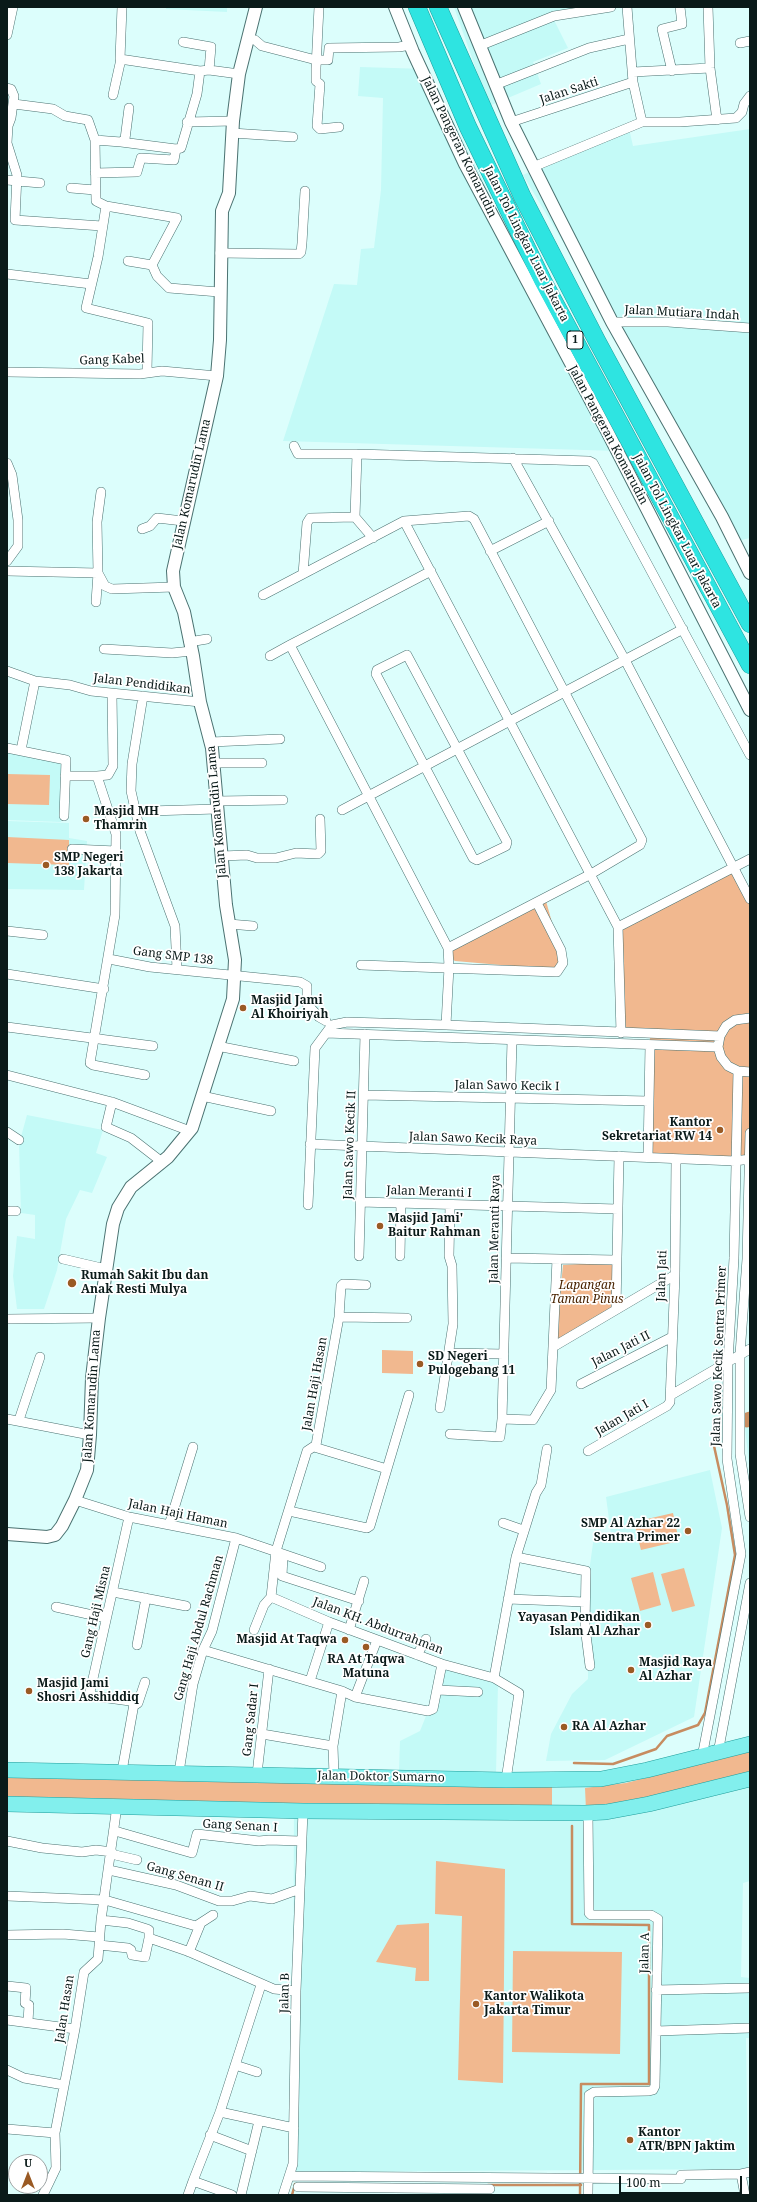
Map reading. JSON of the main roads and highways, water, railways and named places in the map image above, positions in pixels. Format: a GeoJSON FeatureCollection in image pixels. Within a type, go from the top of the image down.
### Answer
{"type":"FeatureCollection","features":[{"type":"Feature","properties":{"kind":"highway","name":"Jalan Tol Lingkar Luar Jakarta"},"geometry":{"type":"LineString","coordinates":[[417,7],[468,127],[536,268],[750,665]]}},
{"type":"Feature","properties":{"kind":"highway","name":"Jalan Tol Lingkar Luar Jakarta"},"geometry":{"type":"LineString","coordinates":[[438,7],[481,107],[522,196],[597,341],[750,624]]}},
{"type":"Feature","properties":{"kind":"main road","name":"Jalan Doktor Sumarno"},"geometry":{"type":"LineString","coordinates":[[7,1770],[179,1772],[506,1780],[606,1779],[702,1757],[750,1744]]}},
{"type":"Feature","properties":{"kind":"main road"},"geometry":{"type":"LineString","coordinates":[[8,1807],[117,1806],[303,1811],[588,1813],[649,1804],[750,1779]]}},
{"type":"Feature","properties":{"kind":"waterway"},"geometry":{"type":"LineString","coordinates":[[574,1763],[613,1764],[656,1749],[667,1736],[698,1725],[705,1713],[735,1555],[727,1505],[714,1446]]}},
{"type":"Feature","properties":{"kind":"waterway"},"geometry":{"type":"LineString","coordinates":[[572,1826],[572,1924],[649,1925],[649,2084],[581,2084],[580,2195]]}},
{"type":"Feature","properties":{"kind":"waterway"},"geometry":{"type":"LineString","coordinates":[[292,2195],[295,2184]]}},
{"type":"Feature","properties":{"kind":"waterway"},"geometry":{"type":"LineString","coordinates":[[488,2185],[581,2185]]}},
{"type":"Feature","properties":{"kind":"place","name":"Masjid MH Thamrin"},"geometry":{"type":"Point","coordinates":[86,819]}},
{"type":"Feature","properties":{"kind":"place","name":"SMP Negeri 138 Jakarta"},"geometry":{"type":"Point","coordinates":[46,865]}},
{"type":"Feature","properties":{"kind":"place","name":"Masjid Jami Al Khoiriyah"},"geometry":{"type":"Point","coordinates":[243,1008]}},
{"type":"Feature","properties":{"kind":"place","name":"Kantor Sekretariat RW 14"},"geometry":{"type":"Point","coordinates":[720,1130]}},
{"type":"Feature","properties":{"kind":"place","name":"Masjid Jami' Baitur Rahman"},"geometry":{"type":"Point","coordinates":[380,1226]}},
{"type":"Feature","properties":{"kind":"place","name":"Rumah Sakit Ibu dan Anak Resti Mulya"},"geometry":{"type":"Point","coordinates":[72,1283]}},
{"type":"Feature","properties":{"kind":"place","name":"SD Negeri Pulogebang 11"},"geometry":{"type":"Point","coordinates":[420,1364]}},
{"type":"Feature","properties":{"kind":"place","name":"SMP Al Azhar 22 Sentra Primer"},"geometry":{"type":"Point","coordinates":[688,1531]}},
{"type":"Feature","properties":{"kind":"place","name":"Yayasan Pendidikan Islam Al Azhar"},"geometry":{"type":"Point","coordinates":[648,1625]}},
{"type":"Feature","properties":{"kind":"place","name":"Masjid At Taqwa"},"geometry":{"type":"Point","coordinates":[345,1640]}},
{"type":"Feature","properties":{"kind":"place","name":"RA At Taqwa Matuna"},"geometry":{"type":"Point","coordinates":[366,1647]}},
{"type":"Feature","properties":{"kind":"place","name":"Masjid Raya Al Azhar"},"geometry":{"type":"Point","coordinates":[631,1670]}},
{"type":"Feature","properties":{"kind":"place","name":"Masjid Jami Shosri Asshiddiq"},"geometry":{"type":"Point","coordinates":[29,1691]}},
{"type":"Feature","properties":{"kind":"place","name":"RA Al Azhar"},"geometry":{"type":"Point","coordinates":[564,1727]}},
{"type":"Feature","properties":{"kind":"place","name":"Kantor Walikota Jakarta Timur"},"geometry":{"type":"Point","coordinates":[476,2004]}},
{"type":"Feature","properties":{"kind":"place","name":"Kantor ATR/BPN Jaktim"},"geometry":{"type":"Point","coordinates":[630,2140]}},
{"type":"Feature","properties":{"kind":"park label","name":"Lapangan Taman Pinus"},"geometry":{"type":"Point","coordinates":[587,1293]}}]}
